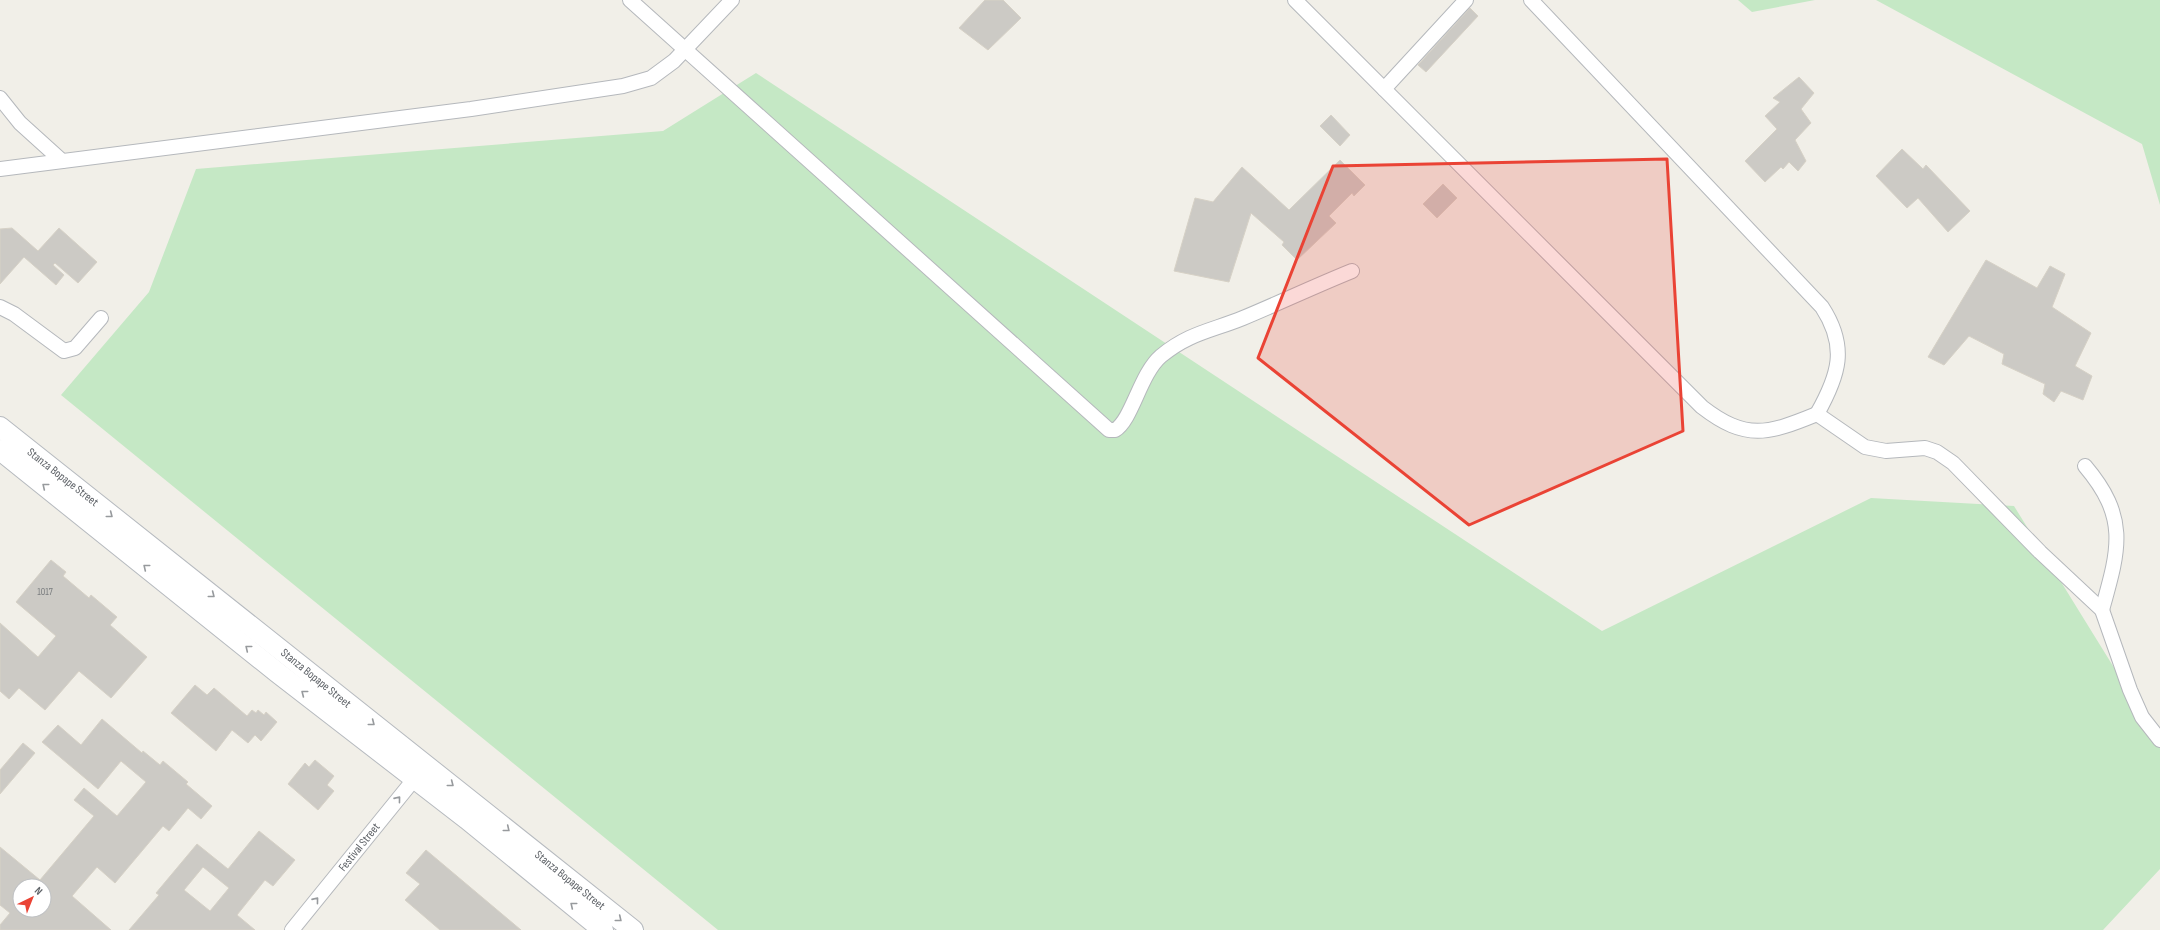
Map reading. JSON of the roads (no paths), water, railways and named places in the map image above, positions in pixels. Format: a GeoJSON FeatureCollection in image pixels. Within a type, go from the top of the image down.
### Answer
{"type":"FeatureCollection","features":[{"type":"Feature","properties":{"kind":"main road","name":"Stanza Bopape Street"},"geometry":{"type":"LineString","coordinates":[[0,427],[420,772],[603,930]]}},
{"type":"Feature","properties":{"kind":"main road","name":"Stanza Bopape Street"},"geometry":{"type":"LineString","coordinates":[[0,450],[278,673],[420,772],[633,930]]}},
{"type":"Feature","properties":{"kind":"street"},"geometry":{"type":"LineString","coordinates":[[630,0],[1109,430],[1115,430],[1124,421],[1139,388],[1160,357],[1187,339],[1200,332],[1241,319],[1352,271]]}},
{"type":"Feature","properties":{"kind":"street"},"geometry":{"type":"LineString","coordinates":[[0,169],[471,109],[623,86],[651,78],[686,51],[732,0]]}},
{"type":"Feature","properties":{"kind":"street"},"geometry":{"type":"LineString","coordinates":[[1295,0],[1702,407],[1718,419],[1736,428],[1754,432],[1781,429],[1817,414],[1830,388],[1838,354],[1837,337],[1832,321],[1822,307],[1531,0]]}},
{"type":"Feature","properties":{"kind":"street"},"geometry":{"type":"LineString","coordinates":[[1384,89],[1466,0]]}},
{"type":"Feature","properties":{"kind":"street"},"geometry":{"type":"LineString","coordinates":[[0,98],[20,123],[62,161]]}},
{"type":"Feature","properties":{"kind":"street"},"geometry":{"type":"LineString","coordinates":[[0,307],[14,314],[64,351],[75,348],[101,318]]}},
{"type":"Feature","properties":{"kind":"street"},"geometry":{"type":"LineString","coordinates":[[1817,414],[1865,447],[1886,451],[1924,448],[1937,452],[1953,463],[2040,552],[2102,610],[2130,690],[2142,717],[2160,740]]}},
{"type":"Feature","properties":{"kind":"street"},"geometry":{"type":"LineString","coordinates":[[2085,466],[2102,486],[2112,506],[2117,537],[2113,570],[2102,610]]}},
{"type":"Feature","properties":{"kind":"street","name":"Festival Street"},"geometry":{"type":"LineString","coordinates":[[292,930],[420,772]]}}]}
